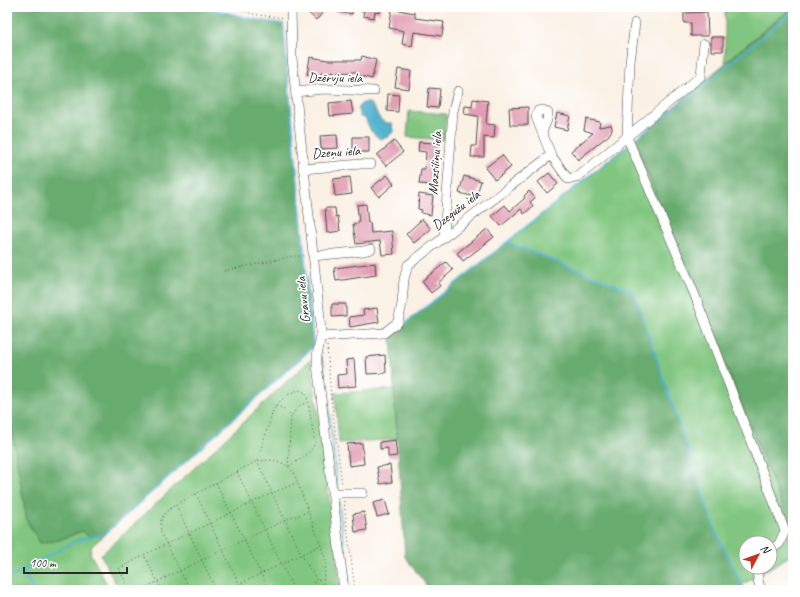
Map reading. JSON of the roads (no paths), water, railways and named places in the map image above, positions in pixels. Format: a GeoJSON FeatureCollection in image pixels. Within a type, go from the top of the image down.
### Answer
{"type":"FeatureCollection","features":[{"type":"Feature","properties":{"kind":"street","name":"Gravu iela"},"geometry":{"type":"LineString","coordinates":[[291,7],[290,18],[295,92],[321,337],[317,355],[317,364],[344,590]]}},
{"type":"Feature","properties":{"kind":"street"},"geometry":{"type":"LineString","coordinates":[[635,23],[630,62],[627,137],[694,293],[785,531],[778,545]]}},
{"type":"Feature","properties":{"kind":"street"},"geometry":{"type":"LineString","coordinates":[[542,132],[551,155],[568,179],[579,176],[701,76],[704,44]]}},
{"type":"Feature","properties":{"kind":"street","name":"Dzērvju iela"},"geometry":{"type":"LineString","coordinates":[[295,92],[324,89],[374,91]]}},
{"type":"Feature","properties":{"kind":"street","name":"Mazsiliņu iela"},"geometry":{"type":"LineString","coordinates":[[444,237],[453,111],[458,91]]}},
{"type":"Feature","properties":{"kind":"street","name":"Dzegužu iela"},"geometry":{"type":"LineString","coordinates":[[321,337],[384,333],[398,322],[402,304],[404,279],[408,265],[551,155]]}},
{"type":"Feature","properties":{"kind":"street","name":"Dzeņu iela"},"geometry":{"type":"LineString","coordinates":[[303,169],[371,164]]}},
{"type":"Feature","properties":{"kind":"street"},"geometry":{"type":"LineString","coordinates":[[313,256],[364,252],[371,249]]}},
{"type":"Feature","properties":{"kind":"street"},"geometry":{"type":"LineString","coordinates":[[332,493],[363,493]]}},
{"type":"Feature","properties":{"kind":"street"},"geometry":{"type":"LineString","coordinates":[[758,575],[762,590]]}},
{"type":"Feature","properties":{"kind":"water"},"geometry":{"type":"Polygon","coordinates":[[[367,102],[371,104],[380,119],[387,123],[392,123],[393,132],[388,137],[380,139],[371,131],[365,118],[360,117],[358,110],[361,104],[367,102]]]}},
{"type":"Feature","properties":{"kind":"waterway"},"geometry":{"type":"LineString","coordinates":[[7,579],[77,540],[101,535],[108,531],[313,347],[283,24],[252,19],[203,7]]}},
{"type":"Feature","properties":{"kind":"waterway"},"geometry":{"type":"LineString","coordinates":[[634,140],[714,77],[793,11]]}},
{"type":"Feature","properties":{"kind":"waterway"},"geometry":{"type":"LineString","coordinates":[[395,332],[626,147]]}},
{"type":"Feature","properties":{"kind":"waterway"},"geometry":{"type":"LineString","coordinates":[[507,242],[634,292],[716,533],[745,590]]}},
{"type":"Feature","properties":{"kind":"waterway"},"geometry":{"type":"LineString","coordinates":[[323,361],[327,389]]}},
{"type":"Feature","properties":{"kind":"waterway"},"geometry":{"type":"LineString","coordinates":[[328,400],[337,487]]}},
{"type":"Feature","properties":{"kind":"waterway"},"geometry":{"type":"LineString","coordinates":[[338,499],[350,590]]}},
{"type":"Feature","properties":{"kind":"waterway"},"geometry":{"type":"LineString","coordinates":[[23,570],[33,590]]}}]}
